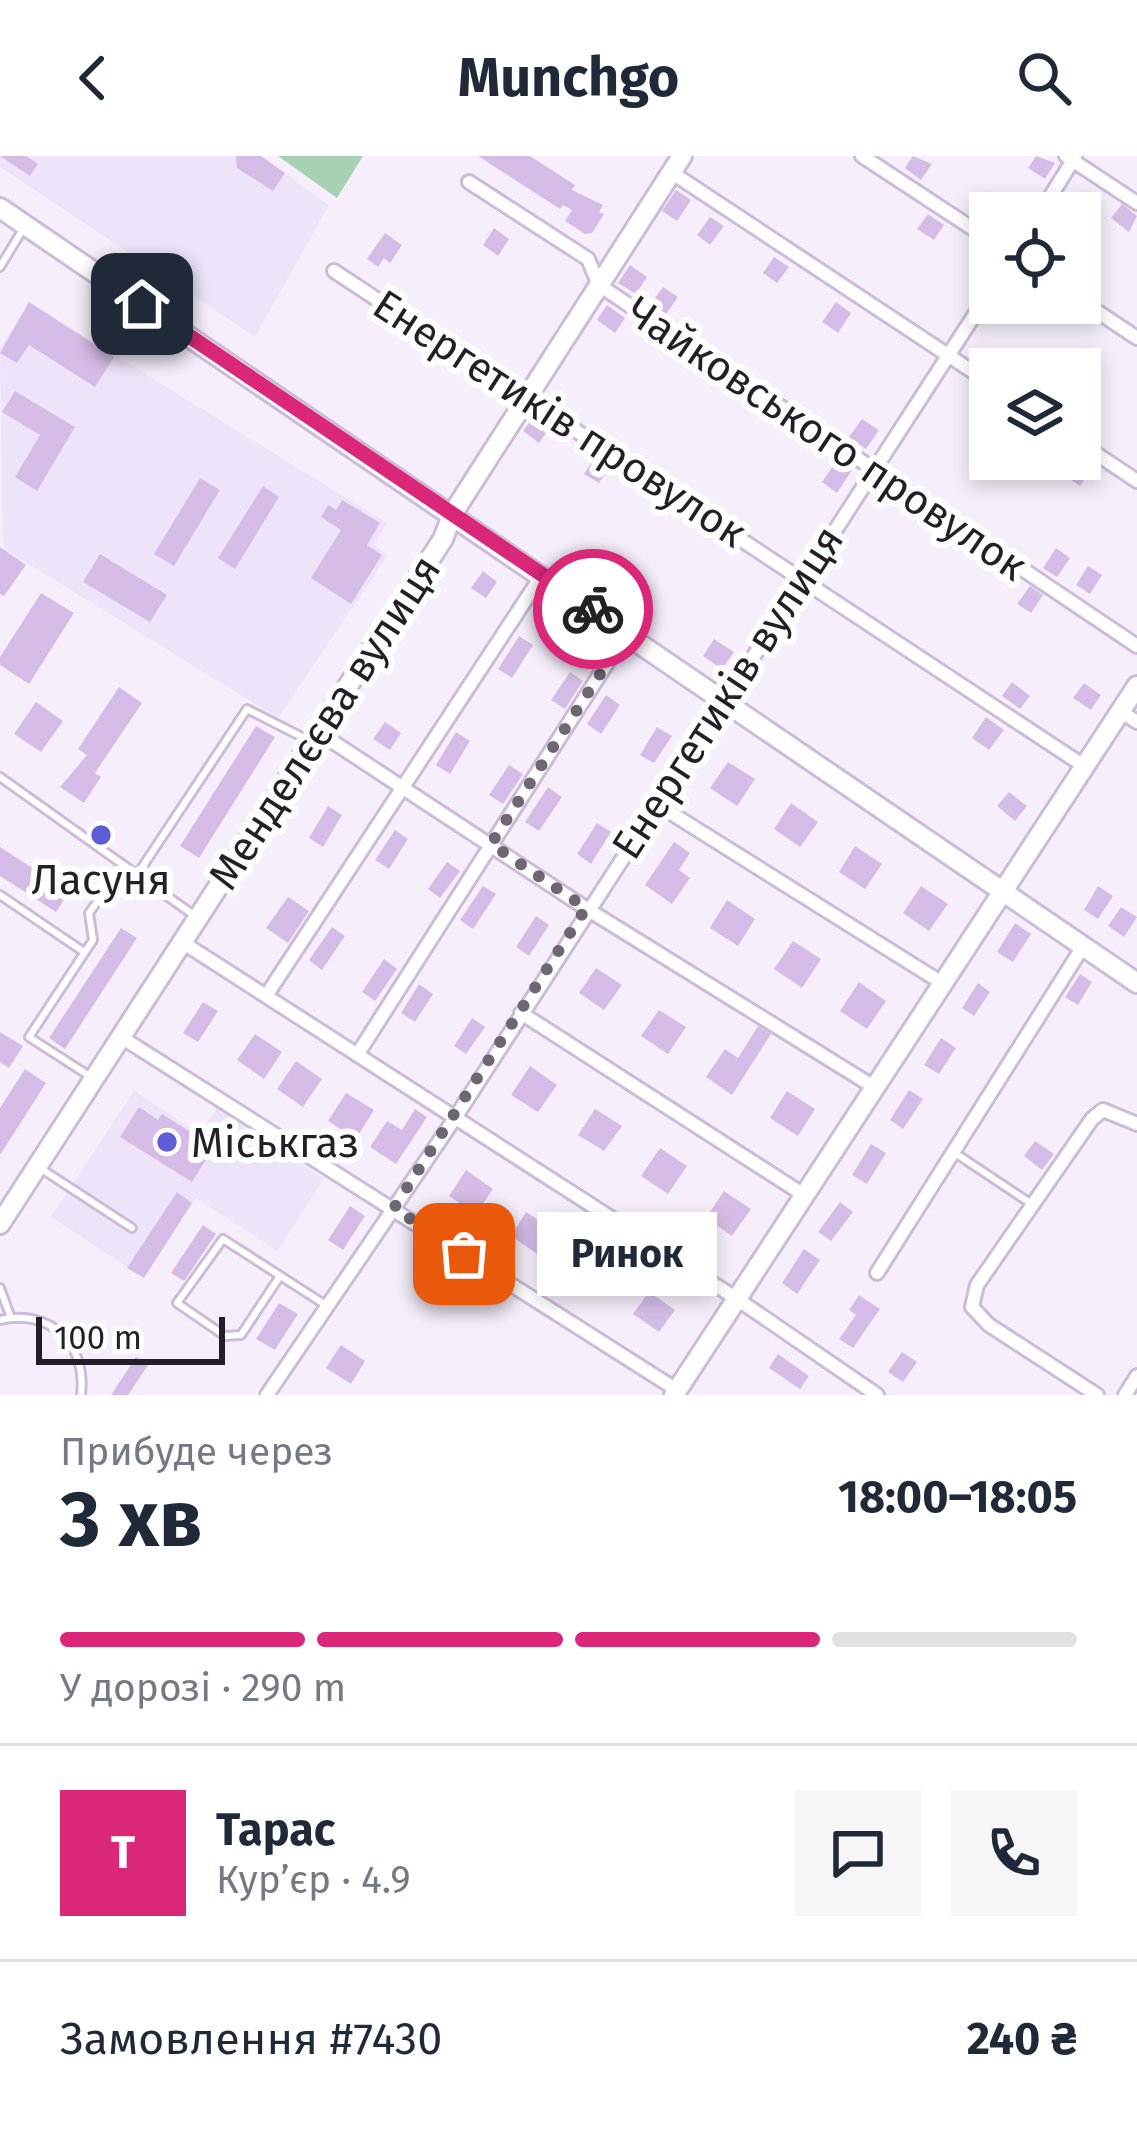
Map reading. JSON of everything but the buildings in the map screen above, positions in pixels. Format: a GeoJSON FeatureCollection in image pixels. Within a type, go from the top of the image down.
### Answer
{"type":"FeatureCollection","features":[{"type":"Feature","properties":{"kind":"street"},"geometry":{"type":"LineString","coordinates":[[862,156],[969,226]]}},
{"type":"Feature","properties":{"kind":"street"},"geometry":{"type":"LineString","coordinates":[[1052,192],[1072,158],[1137,203]]}},
{"type":"Feature","properties":{"kind":"street"},"geometry":{"type":"LineString","coordinates":[[678,160],[969,370]]}},
{"type":"Feature","properties":{"kind":"street","name":"Менделєєва вулиця"},"geometry":{"type":"LineString","coordinates":[[0,1224],[442,539],[453,513],[678,160]]}},
{"type":"Feature","properties":{"kind":"street","name":"Чайковського провулок"},"geometry":{"type":"LineString","coordinates":[[469,182],[588,260],[599,285],[1137,646]]}},
{"type":"Feature","properties":{"kind":"street"},"geometry":{"type":"LineString","coordinates":[[0,208],[1137,983]]}},
{"type":"Feature","properties":{"kind":"street","name":"Енергетиків провулок"},"geometry":{"type":"LineString","coordinates":[[334,271],[1084,766]]}},
{"type":"Feature","properties":{"kind":"street"},"geometry":{"type":"LineString","coordinates":[[1101,314],[1137,338]]}},
{"type":"Feature","properties":{"kind":"street","name":"Енергетиків вулиця"},"geometry":{"type":"LineString","coordinates":[[267,1395],[455,1118],[586,908],[969,324]]}},
{"type":"Feature","properties":{"kind":"street"},"geometry":{"type":"LineString","coordinates":[[1101,457],[1137,481]]}},
{"type":"Feature","properties":{"kind":"street"},"geometry":{"type":"LineString","coordinates":[[266,996],[543,574]]}},
{"type":"Feature","properties":{"kind":"street"},"geometry":{"type":"LineString","coordinates":[[357,1054],[627,632]]}},
{"type":"Feature","properties":{"kind":"street"},"geometry":{"type":"LineString","coordinates":[[121,1037],[676,1393],[1084,766],[1129,717],[1137,686]]}},
{"type":"Feature","properties":{"kind":"street"},"geometry":{"type":"LineString","coordinates":[[315,737],[404,786],[586,908],[874,1087]]}},
{"type":"Feature","properties":{"kind":"street"},"geometry":{"type":"LineString","coordinates":[[655,803],[942,983]]}},
{"type":"Feature","properties":{"kind":"street"},"geometry":{"type":"LineString","coordinates":[[182,942],[737,1299],[877,1395]]}},
{"type":"Feature","properties":{"kind":"street"},"geometry":{"type":"LineString","coordinates":[[877,1273],[906,1234],[952,1151],[1082,948]]}},
{"type":"Feature","properties":{"kind":"street"},"geometry":{"type":"LineString","coordinates":[[521,1013],[804,1195]]}},
{"type":"Feature","properties":{"kind":"street"},"geometry":{"type":"LineString","coordinates":[[1097,1395],[989,1325],[972,1307],[977,1286],[1103,1110],[1137,1124]]}},
{"type":"Feature","properties":{"kind":"street"},"geometry":{"type":"LineString","coordinates":[[1125,1395],[1137,1376]]}},
{"type":"Feature","properties":{"kind":"lane"},"geometry":{"type":"LineString","coordinates":[[0,267],[26,225]]}},
{"type":"Feature","properties":{"kind":"lane"},"geometry":{"type":"LineString","coordinates":[[137,874],[247,709],[315,737]]}},
{"type":"Feature","properties":{"kind":"lane"},"geometry":{"type":"LineString","coordinates":[[0,777],[198,918]]}},
{"type":"Feature","properties":{"kind":"lane"},"geometry":{"type":"LineString","coordinates":[[94,1079],[29,1037],[93,940],[89,913],[124,865]]}},
{"type":"Feature","properties":{"kind":"lane"},"geometry":{"type":"LineString","coordinates":[[0,895],[85,952]]}},
{"type":"Feature","properties":{"kind":"lane"},"geometry":{"type":"LineString","coordinates":[[952,1151],[1033,1205]]}},
{"type":"Feature","properties":{"kind":"lane"},"geometry":{"type":"LineString","coordinates":[[37,1166],[133,1228]]}},
{"type":"Feature","properties":{"kind":"lane"},"geometry":{"type":"LineString","coordinates":[[280,1276],[241,1335],[225,1336],[177,1303],[223,1239],[327,1306]]}},
{"type":"Feature","properties":{"kind":"lane"},"geometry":{"type":"LineString","coordinates":[[0,1288],[11,1318]]}},
{"type":"Feature","properties":{"kind":"lane"},"geometry":{"type":"LineString","coordinates":[[0,1320],[37,1318],[72,1342],[81,1365],[81,1395]]}},
{"type":"Feature","properties":{"kind":"shaded area"},"geometry":{"type":"Polygon","coordinates":[[[0,156],[261,156],[329,205],[255,337],[0,167],[0,156]]]}},
{"type":"Feature","properties":{"kind":"shaded area"},"geometry":{"type":"Polygon","coordinates":[[[29,302],[387,523],[374,545],[388,555],[278,718],[3,548],[0,348],[29,302]]]}},
{"type":"Feature","properties":{"kind":"shaded area"},"geometry":{"type":"Polygon","coordinates":[[[134,1091],[200,1134],[217,1108],[324,1179],[277,1251],[196,1198],[144,1278],[51,1217],[134,1091]]]}},
{"type":"Feature","properties":{"kind":"green space"},"geometry":{"type":"Polygon","coordinates":[[[278,156],[363,156],[337,198],[278,156]]]}},
{"type":"Feature","properties":{"kind":"way so far"},"geometry":{"type":"LineString","coordinates":[[464,1254],[394,1208],[586,908],[491,844],[627,632],[593,609]]}},
{"type":"Feature","properties":{"kind":"place","name":"Ласуня"},"geometry":{"type":"Point","coordinates":[101,835]}},
{"type":"Feature","properties":{"kind":"place","name":"Міськгаз"},"geometry":{"type":"Point","coordinates":[167,1142]}},
{"type":"Feature","properties":{"kind":"place","name":"Ринок"},"geometry":{"type":"Point","coordinates":[464,1254]}},
{"type":"Feature","properties":{"kind":"route"},"geometry":{"type":"LineString","coordinates":[[142,304],[593,609]]}}]}
